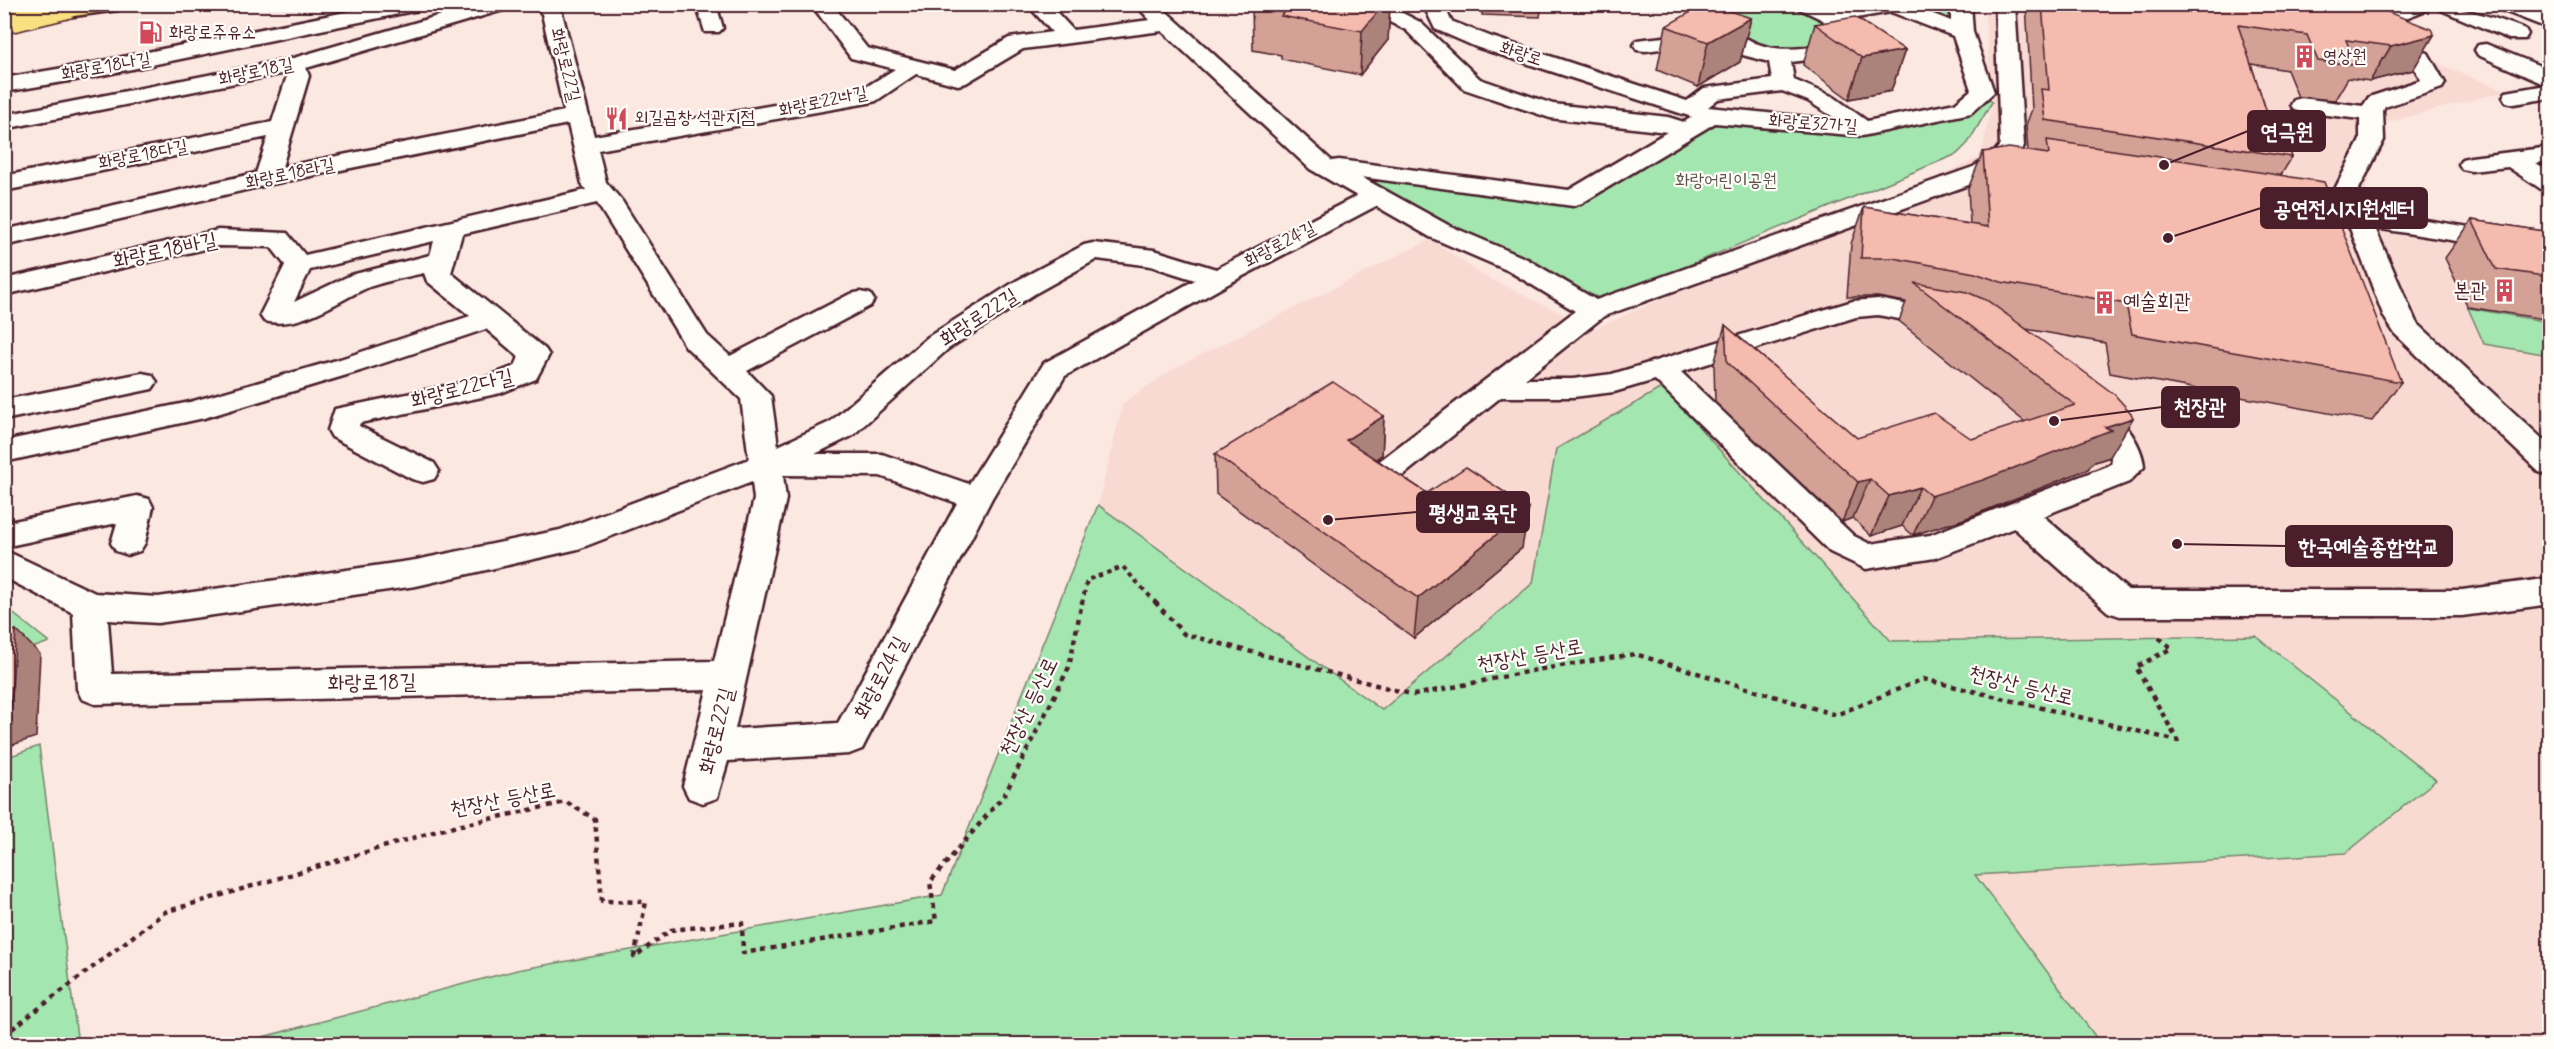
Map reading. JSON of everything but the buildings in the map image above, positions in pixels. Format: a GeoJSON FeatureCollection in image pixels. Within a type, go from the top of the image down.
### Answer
{"type":"FeatureCollection","features":[{"type":"Feature","properties":{"kind":"main road"},"geometry":{"type":"LineString","coordinates":[[4,6],[18,4]]}},
{"type":"Feature","properties":{"kind":"main road"},"geometry":{"type":"LineString","coordinates":[[4,18],[118,4]]}},
{"type":"Feature","properties":{"kind":"main road"},"geometry":{"type":"LineString","coordinates":[[4,18],[77,6]]}},
{"type":"Feature","properties":{"kind":"street","name":"화랑로18나길"},"geometry":{"type":"LineString","coordinates":[[4,85],[93,70],[418,4]]}},
{"type":"Feature","properties":{"kind":"street","name":"화랑로18길"},"geometry":{"type":"LineString","coordinates":[[4,122],[293,65],[503,4]]}},
{"type":"Feature","properties":{"kind":"street"},"geometry":{"type":"LineString","coordinates":[[706,4],[712,28]]}},
{"type":"Feature","properties":{"kind":"street"},"geometry":{"type":"LineString","coordinates":[[820,4],[859,53],[958,78],[1017,43],[1167,24]]}},
{"type":"Feature","properties":{"kind":"street"},"geometry":{"type":"LineString","coordinates":[[1037,4],[1067,36]]}},
{"type":"Feature","properties":{"kind":"street"},"geometry":{"type":"LineString","coordinates":[[1145,4],[1319,164],[1439,231],[1518,266],[1594,310]]}},
{"type":"Feature","properties":{"kind":"street"},"geometry":{"type":"LineString","coordinates":[[1368,4],[1413,26],[1472,84],[1550,111],[1668,124],[1695,119]]}},
{"type":"Feature","properties":{"kind":"street","name":"화랑로"},"geometry":{"type":"LineString","coordinates":[[1433,4],[1443,24],[1484,42],[1622,87]]}},
{"type":"Feature","properties":{"kind":"street"},"geometry":{"type":"LineString","coordinates":[[1724,4],[1715,10],[1715,24],[1738,45],[1762,54],[1799,56],[1834,51],[1843,38],[1832,16]]}},
{"type":"Feature","properties":{"kind":"street"},"geometry":{"type":"LineString","coordinates":[[1804,4],[1832,16],[1892,5],[1962,32]]}},
{"type":"Feature","properties":{"kind":"street","name":"화랑로32가길"},"geometry":{"type":"LineString","coordinates":[[1622,87],[1695,119],[1862,129],[1963,108],[1983,92],[1962,32],[1961,4]]}},
{"type":"Feature","properties":{"kind":"street"},"geometry":{"type":"LineString","coordinates":[[1978,4],[2007,42]]}},
{"type":"Feature","properties":{"kind":"street"},"geometry":{"type":"LineString","coordinates":[[1375,482],[1594,310],[1982,172],[2011,164],[2005,4]]}},
{"type":"Feature","properties":{"kind":"street"},"geometry":{"type":"LineString","coordinates":[[2347,4],[2385,20],[2425,4]]}},
{"type":"Feature","properties":{"kind":"street"},"geometry":{"type":"LineString","coordinates":[[2442,4],[2517,34]]}},
{"type":"Feature","properties":{"kind":"street"},"geometry":{"type":"LineString","coordinates":[[2504,4],[2550,23]]}},
{"type":"Feature","properties":{"kind":"street","name":"화랑로22길"},"geometry":{"type":"LineString","coordinates":[[548,5],[594,184],[603,194],[696,341],[756,396],[770,499],[703,786]]}},
{"type":"Feature","properties":{"kind":"street"},"geometry":{"type":"LineString","coordinates":[[1646,45],[1726,34]]}},
{"type":"Feature","properties":{"kind":"street"},"geometry":{"type":"LineString","coordinates":[[2365,36],[2420,58],[2434,83],[2377,102],[2371,114],[2372,140],[2347,189],[2356,217],[2397,317],[2405,328],[2550,464]]}},
{"type":"Feature","properties":{"kind":"street"},"geometry":{"type":"LineString","coordinates":[[2486,50],[2550,79]]}},
{"type":"Feature","properties":{"kind":"street"},"geometry":{"type":"LineString","coordinates":[[1778,54],[1784,84]]}},
{"type":"Feature","properties":{"kind":"street"},"geometry":{"type":"LineString","coordinates":[[267,178],[298,76],[293,65]]}},
{"type":"Feature","properties":{"kind":"street","name":"화랑로22나길"},"geometry":{"type":"LineString","coordinates":[[584,145],[868,96],[912,67]]}},
{"type":"Feature","properties":{"kind":"street"},"geometry":{"type":"LineString","coordinates":[[1319,164],[1573,198],[1695,119],[1712,93],[1784,84],[1813,93],[1840,108],[1862,129]]}},
{"type":"Feature","properties":{"kind":"street"},"geometry":{"type":"LineString","coordinates":[[2514,97],[2550,91]]}},
{"type":"Feature","properties":{"kind":"street"},"geometry":{"type":"LineString","coordinates":[[2302,105],[2371,114]]}},
{"type":"Feature","properties":{"kind":"street","name":"화랑로18라길"},"geometry":{"type":"LineString","coordinates":[[4,238],[267,178],[577,115]]}},
{"type":"Feature","properties":{"kind":"street","name":"화랑로18다길"},"geometry":{"type":"LineString","coordinates":[[4,184],[282,127]]}},
{"type":"Feature","properties":{"kind":"street"},"geometry":{"type":"LineString","coordinates":[[2471,164],[2550,154]]}},
{"type":"Feature","properties":{"kind":"street"},"geometry":{"type":"LineString","coordinates":[[2512,158],[2550,184]]}},
{"type":"Feature","properties":{"kind":"street"},"geometry":{"type":"LineString","coordinates":[[450,230],[441,260],[361,281],[291,314],[274,315],[299,264],[603,194]]}},
{"type":"Feature","properties":{"kind":"street","name":"화랑로24길"},"geometry":{"type":"LineString","coordinates":[[714,746],[849,738],[976,498],[1054,370],[1218,278],[1376,196]]}},
{"type":"Feature","properties":{"kind":"street"},"geometry":{"type":"LineString","coordinates":[[2312,210],[2550,248]]}},
{"type":"Feature","properties":{"kind":"street","name":"화랑로18바길"},"geometry":{"type":"LineString","coordinates":[[4,286],[218,238],[278,239],[299,264]]}},
{"type":"Feature","properties":{"kind":"street","name":"화랑로22길"},"geometry":{"type":"LineString","coordinates":[[766,464],[841,429],[938,343],[1026,287],[1093,251],[1154,258],[1218,278]]}},
{"type":"Feature","properties":{"kind":"street","name":"화랑로22다길"},"geometry":{"type":"LineString","coordinates":[[423,471],[343,430],[346,416],[490,386],[526,372],[535,356],[437,275],[441,260]]}},
{"type":"Feature","properties":{"kind":"street"},"geometry":{"type":"LineString","coordinates":[[727,370],[860,300]]}},
{"type":"Feature","properties":{"kind":"street"},"geometry":{"type":"LineString","coordinates":[[1493,388],[1594,386],[1661,369],[1853,309],[1878,307],[1972,327]]}},
{"type":"Feature","properties":{"kind":"street"},"geometry":{"type":"LineString","coordinates":[[4,452],[193,411],[350,365],[488,319]]}},
{"type":"Feature","properties":{"kind":"street"},"geometry":{"type":"LineString","coordinates":[[1661,369],[1852,552],[1866,557],[1935,546],[2118,474],[2128,467],[2128,459],[2116,436],[2068,397]]}},
{"type":"Feature","properties":{"kind":"street"},"geometry":{"type":"LineString","coordinates":[[4,410],[142,382]]}},
{"type":"Feature","properties":{"kind":"street"},"geometry":{"type":"LineString","coordinates":[[5,556],[90,606],[158,610],[428,571],[566,541],[766,464],[882,465],[976,498]]}},
{"type":"Feature","properties":{"kind":"street"},"geometry":{"type":"LineString","coordinates":[[5,556],[136,507],[128,543]]}},
{"type":"Feature","properties":{"kind":"street"},"geometry":{"type":"LineString","coordinates":[[2019,513],[2120,603],[2462,603],[2550,591]]}},
{"type":"Feature","properties":{"kind":"street","name":"화랑로18길"},"geometry":{"type":"LineString","coordinates":[[90,606],[95,689],[730,675]]}},
{"type":"Feature","properties":{"kind":"path","name":"천장산 등산로"},"geometry":{"type":"LineString","coordinates":[[4,1035],[165,912],[440,830],[566,802],[595,819],[602,901],[646,902],[634,957],[671,930],[742,923],[743,953],[936,921],[930,882],[1005,794],[1069,667],[1087,580],[1123,567],[1184,634],[1414,695],[1536,670],[1635,654],[1836,715],[1923,679],[2178,741],[2136,667],[2172,648],[2120,603]]}},
{"type":"Feature","properties":{"kind":"shaded area"},"geometry":{"type":"Polygon","coordinates":[[[1984,5],[2292,5],[2506,91],[2385,123],[2366,189],[2373,220],[2549,244],[2549,1044],[2101,1044],[1974,875],[2345,853],[2256,636],[1891,641],[1663,387],[1556,449],[1533,583],[1382,710],[1098,505],[1123,403],[1175,368],[1431,239],[1482,275],[1594,329],[1981,157],[1992,102],[1984,5]]]}},
{"type":"Feature","properties":{"kind":"green space"},"geometry":{"type":"Polygon","coordinates":[[[1724,5],[1805,5],[1832,16],[1834,51],[1762,54],[1715,10],[1724,5]]]}},
{"type":"Feature","properties":{"kind":"green space"},"geometry":{"type":"Polygon","coordinates":[[[1892,5],[1961,5],[1962,32],[1892,5]]]}},
{"type":"Feature","properties":{"kind":"green space","name":"화랑어린이공원"},"geometry":{"type":"Polygon","coordinates":[[[1983,92],[1992,102],[1968,143],[1957,154],[1605,300],[1518,265],[1319,164],[1573,198],[1711,116],[1862,129],[1963,108],[1983,92]]]}},
{"type":"Feature","properties":{"kind":"green space"},"geometry":{"type":"Polygon","coordinates":[[[2468,308],[2549,322],[2549,355],[2484,344],[2468,308]]]}},
{"type":"Feature","properties":{"kind":"green space"},"geometry":{"type":"Polygon","coordinates":[[[1663,387],[1891,641],[2256,636],[2436,780],[2346,853],[1975,875],[2101,1044],[236,1044],[517,970],[942,895],[1098,505],[1382,710],[1533,583],[1556,449],[1663,387]]]}},
{"type":"Feature","properties":{"kind":"green space"},"geometry":{"type":"Polygon","coordinates":[[[5,607],[49,642],[5,658],[5,607]]]}},
{"type":"Feature","properties":{"kind":"green space"},"geometry":{"type":"Polygon","coordinates":[[[39,746],[78,1044],[5,1044],[5,758],[39,746]]]}},
{"type":"Feature","properties":{"kind":"place","name":"화랑로주유소"},"geometry":{"type":"Point","coordinates":[151,33]}},
{"type":"Feature","properties":{"kind":"place","name":"영상원"},"geometry":{"type":"Point","coordinates":[2305,57]}},
{"type":"Feature","properties":{"kind":"place","name":"외길곱창 석관지점"},"geometry":{"type":"Point","coordinates":[616,118]}},
{"type":"Feature","properties":{"kind":"place","name":"연극원"},"geometry":{"type":"Point","coordinates":[2164,165]}},
{"type":"Feature","properties":{"kind":"place","name":"공연전시지원센터"},"geometry":{"type":"Point","coordinates":[2168,238]}},
{"type":"Feature","properties":{"kind":"place","name":"본관"},"geometry":{"type":"Point","coordinates":[2505,291]}},
{"type":"Feature","properties":{"kind":"place","name":"예술회관"},"geometry":{"type":"Point","coordinates":[2105,302]}},
{"type":"Feature","properties":{"kind":"place","name":"천장관"},"geometry":{"type":"Point","coordinates":[2054,421]}},
{"type":"Feature","properties":{"kind":"place","name":"평생교육단"},"geometry":{"type":"Point","coordinates":[1328,520]}},
{"type":"Feature","properties":{"kind":"place","name":"한국예술종합학교"},"geometry":{"type":"Point","coordinates":[2177,544]}}]}
